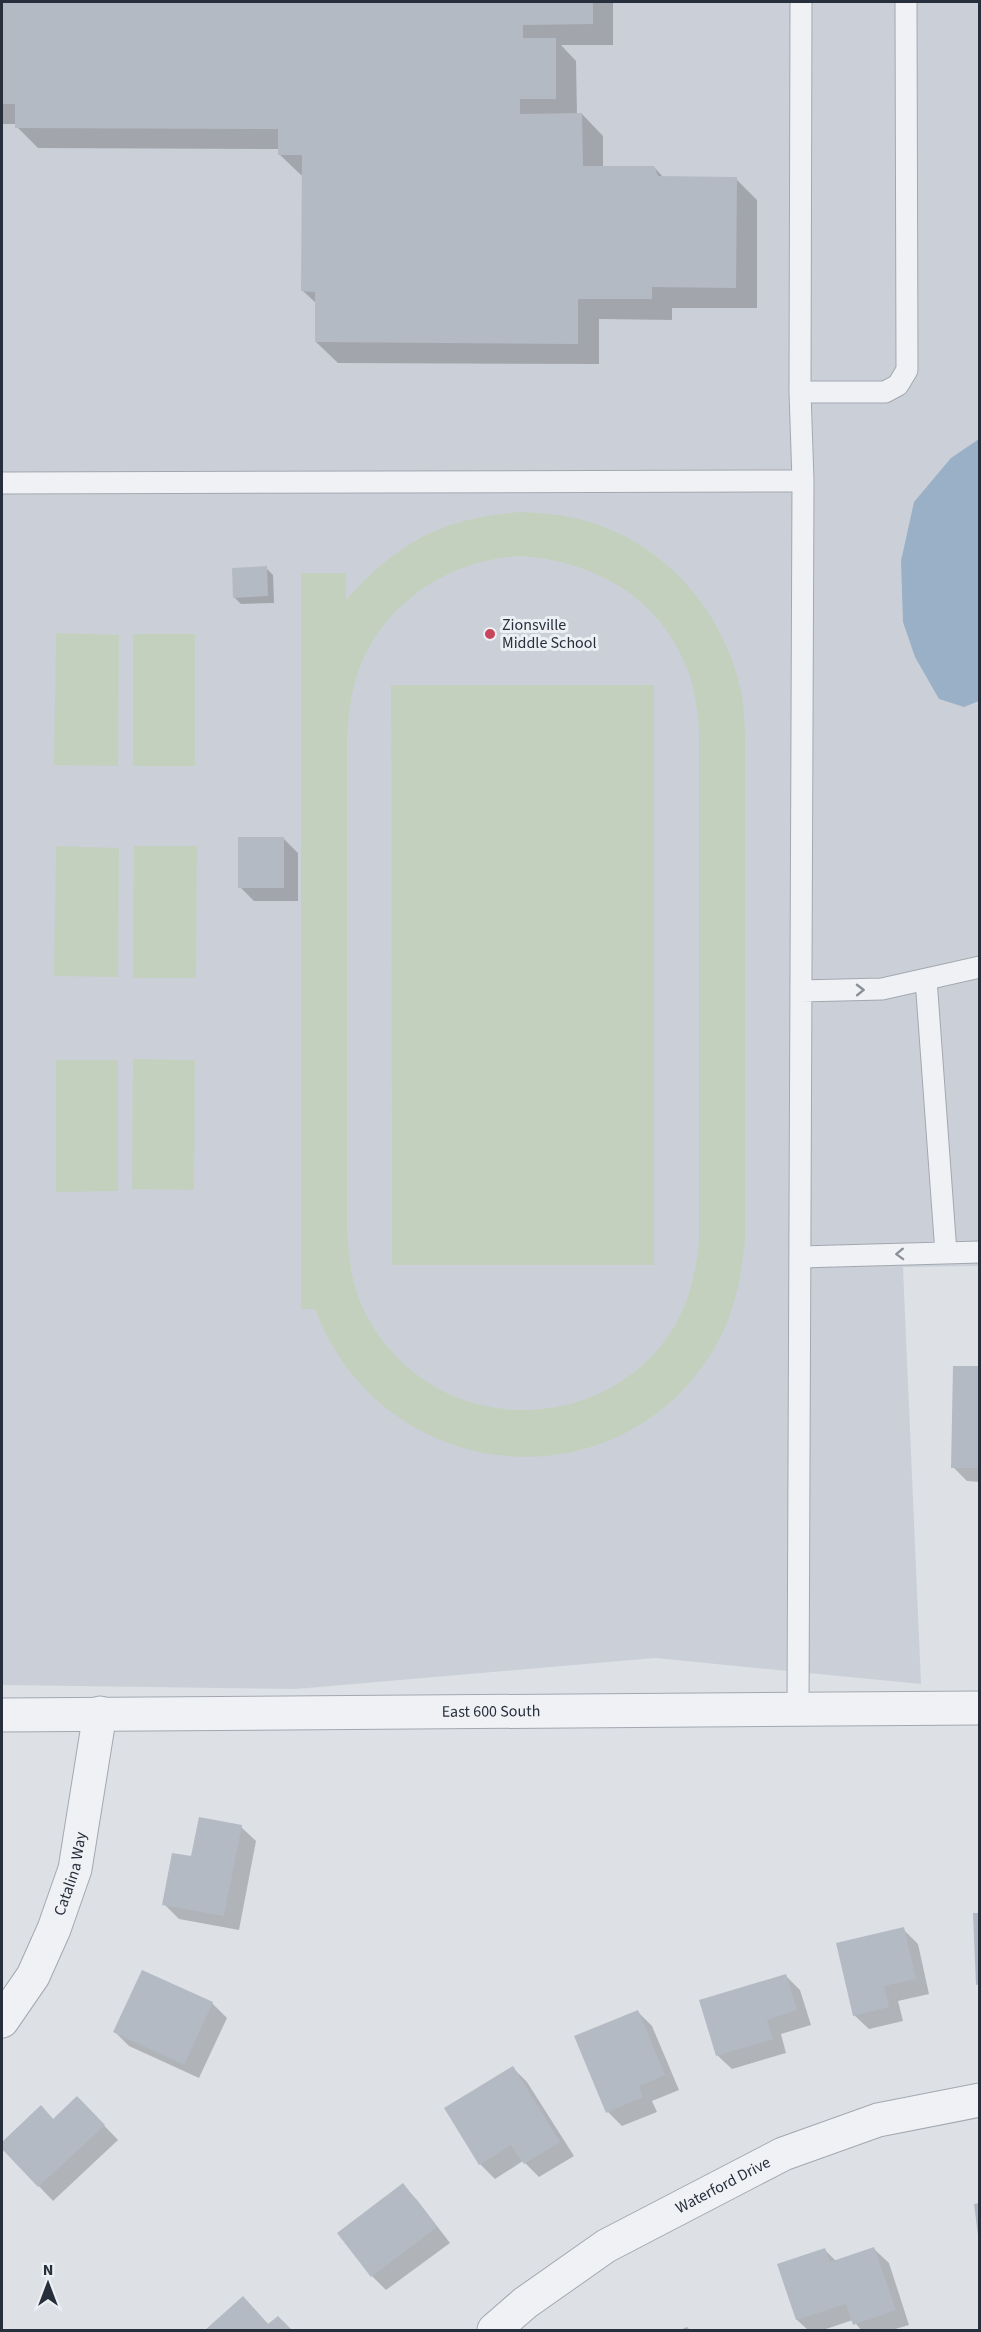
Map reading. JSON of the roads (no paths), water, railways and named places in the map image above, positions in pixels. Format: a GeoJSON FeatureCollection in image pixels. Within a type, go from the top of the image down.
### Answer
{"type":"FeatureCollection","features":[{"type":"Feature","properties":{"kind":"street","name":"East 600 South"},"geometry":{"type":"LineString","coordinates":[[2,1715],[980,1708]]}},
{"type":"Feature","properties":{"kind":"street","name":"Catalina Way"},"geometry":{"type":"LineString","coordinates":[[2,2021],[33,1976],[54,1929],[75,1869],[99,1713]]}},
{"type":"Feature","properties":{"kind":"street","name":"Waterford Drive"},"geometry":{"type":"LineString","coordinates":[[494,2331],[525,2303],[606,2246],[783,2154],[878,2120],[980,2100]]}},
{"type":"Feature","properties":{"kind":"lane"},"geometry":{"type":"LineString","coordinates":[[798,1710],[803,481],[800,392],[801,2]]}},
{"type":"Feature","properties":{"kind":"lane"},"geometry":{"type":"LineString","coordinates":[[800,392],[885,392],[898,385],[908,370],[906,2]]}},
{"type":"Feature","properties":{"kind":"lane"},"geometry":{"type":"LineString","coordinates":[[2,483],[803,481]]}},
{"type":"Feature","properties":{"kind":"lane"},"geometry":{"type":"LineString","coordinates":[[801,991],[882,989],[980,967]]}},
{"type":"Feature","properties":{"kind":"lane"},"geometry":{"type":"LineString","coordinates":[[927,979],[946,1253]]}},
{"type":"Feature","properties":{"kind":"lane"},"geometry":{"type":"LineString","coordinates":[[800,1257],[980,1252]]}},
{"type":"Feature","properties":{"kind":"water"},"geometry":{"type":"Polygon","coordinates":[[[979,439],[979,701],[964,707],[939,699],[915,657],[903,622],[901,561],[914,502],[951,458],[979,439]]]}},
{"type":"Feature","properties":{"kind":"place","name":"Zionsville Middle School"},"geometry":{"type":"Point","coordinates":[490,634]}}]}
